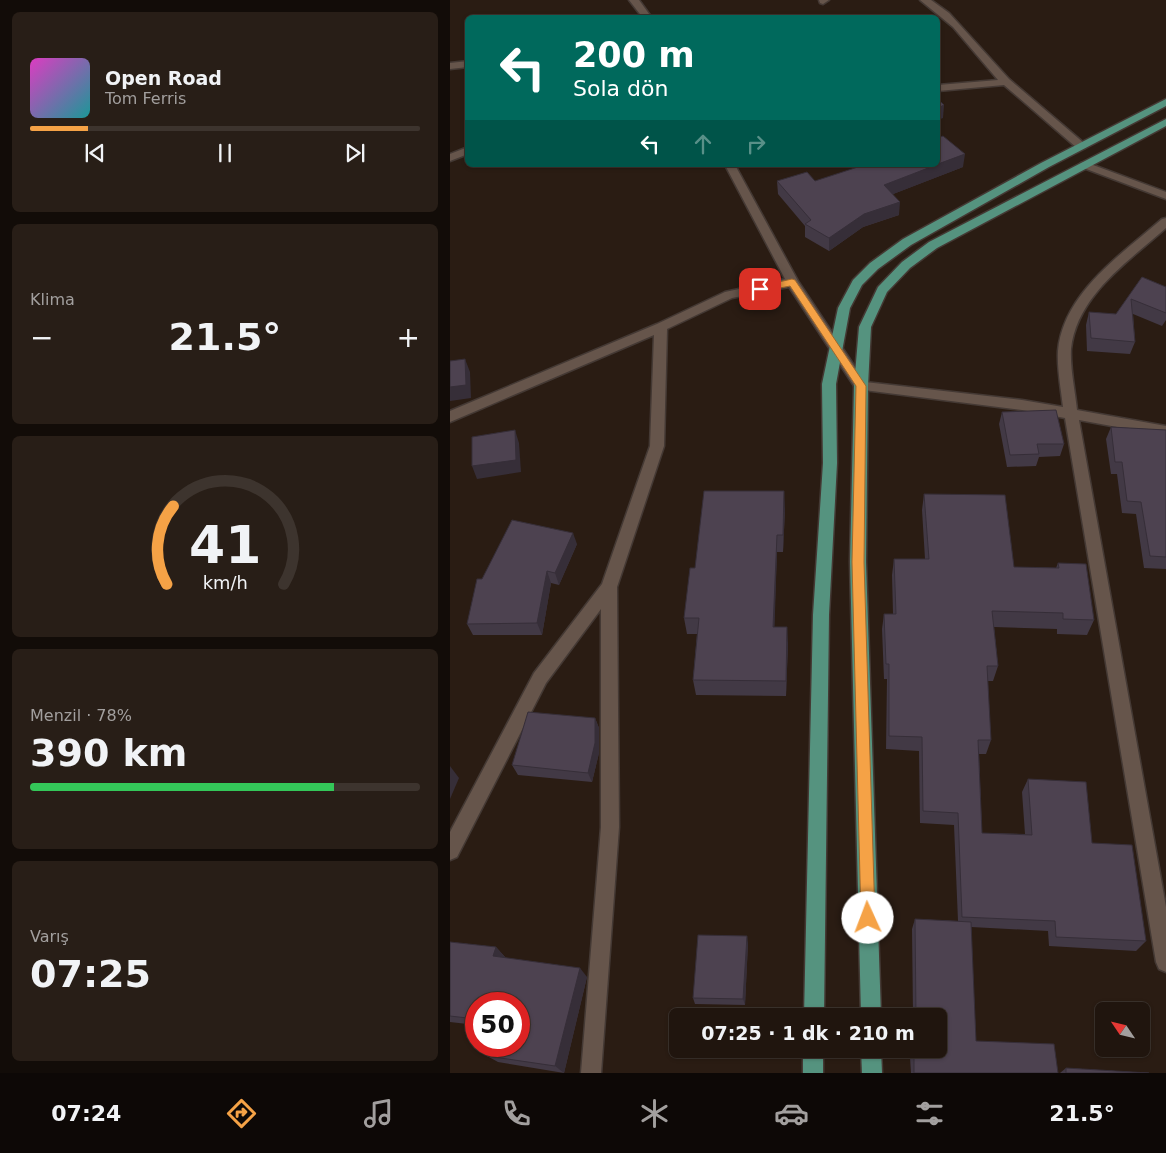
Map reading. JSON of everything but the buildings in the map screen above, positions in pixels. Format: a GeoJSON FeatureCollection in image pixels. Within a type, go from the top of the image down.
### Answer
{"type":"FeatureCollection","features":[{"type":"Feature","properties":{"kind":"main road"},"geometry":{"type":"LineString","coordinates":[[814,1008],[821,615],[830,463],[829,384],[844,308],[857,283],[874,266],[907,242],[1081,146],[1166,102]]}},
{"type":"Feature","properties":{"kind":"main road"},"geometry":{"type":"LineString","coordinates":[[870,1008],[858,562],[861,386],[865,327],[882,290],[906,265],[933,245],[1166,122]]}},
{"type":"Feature","properties":{"kind":"main road"},"geometry":{"type":"LineString","coordinates":[[813,1058],[813,1073]]}},
{"type":"Feature","properties":{"kind":"main road"},"geometry":{"type":"LineString","coordinates":[[871,1058],[872,1073]]}},
{"type":"Feature","properties":{"kind":"street"},"geometry":{"type":"LineString","coordinates":[[634,0],[646,15]]}},
{"type":"Feature","properties":{"kind":"street"},"geometry":{"type":"LineString","coordinates":[[925,0],[935,6],[950,20],[1007,82],[1081,146]]}},
{"type":"Feature","properties":{"kind":"street"},"geometry":{"type":"LineString","coordinates":[[450,66],[465,64]]}},
{"type":"Feature","properties":{"kind":"street"},"geometry":{"type":"LineString","coordinates":[[940,88],[1007,82]]}},
{"type":"Feature","properties":{"kind":"street"},"geometry":{"type":"LineString","coordinates":[[450,158],[465,151]]}},
{"type":"Feature","properties":{"kind":"street"},"geometry":{"type":"LineString","coordinates":[[1085,165],[1166,196]]}},
{"type":"Feature","properties":{"kind":"street"},"geometry":{"type":"LineString","coordinates":[[731,167],[792,282],[861,386],[1022,405],[1166,431]]}},
{"type":"Feature","properties":{"kind":"street"},"geometry":{"type":"LineString","coordinates":[[1166,222],[1093,288],[1074,315],[1066,338],[1065,351],[1072,414],[1166,962]]}},
{"type":"Feature","properties":{"kind":"street"},"geometry":{"type":"LineString","coordinates":[[450,417],[661,327],[729,295],[792,282]]}},
{"type":"Feature","properties":{"kind":"street"},"geometry":{"type":"LineString","coordinates":[[591,1073],[610,827],[610,588],[657,446],[661,327]]}},
{"type":"Feature","properties":{"kind":"street"},"geometry":{"type":"LineString","coordinates":[[450,851],[540,678],[610,588]]}},
{"type":"Feature","properties":{"kind":"route"},"geometry":{"type":"LineString","coordinates":[[760,289],[792,282],[861,386],[858,562],[868,918]]}}]}
